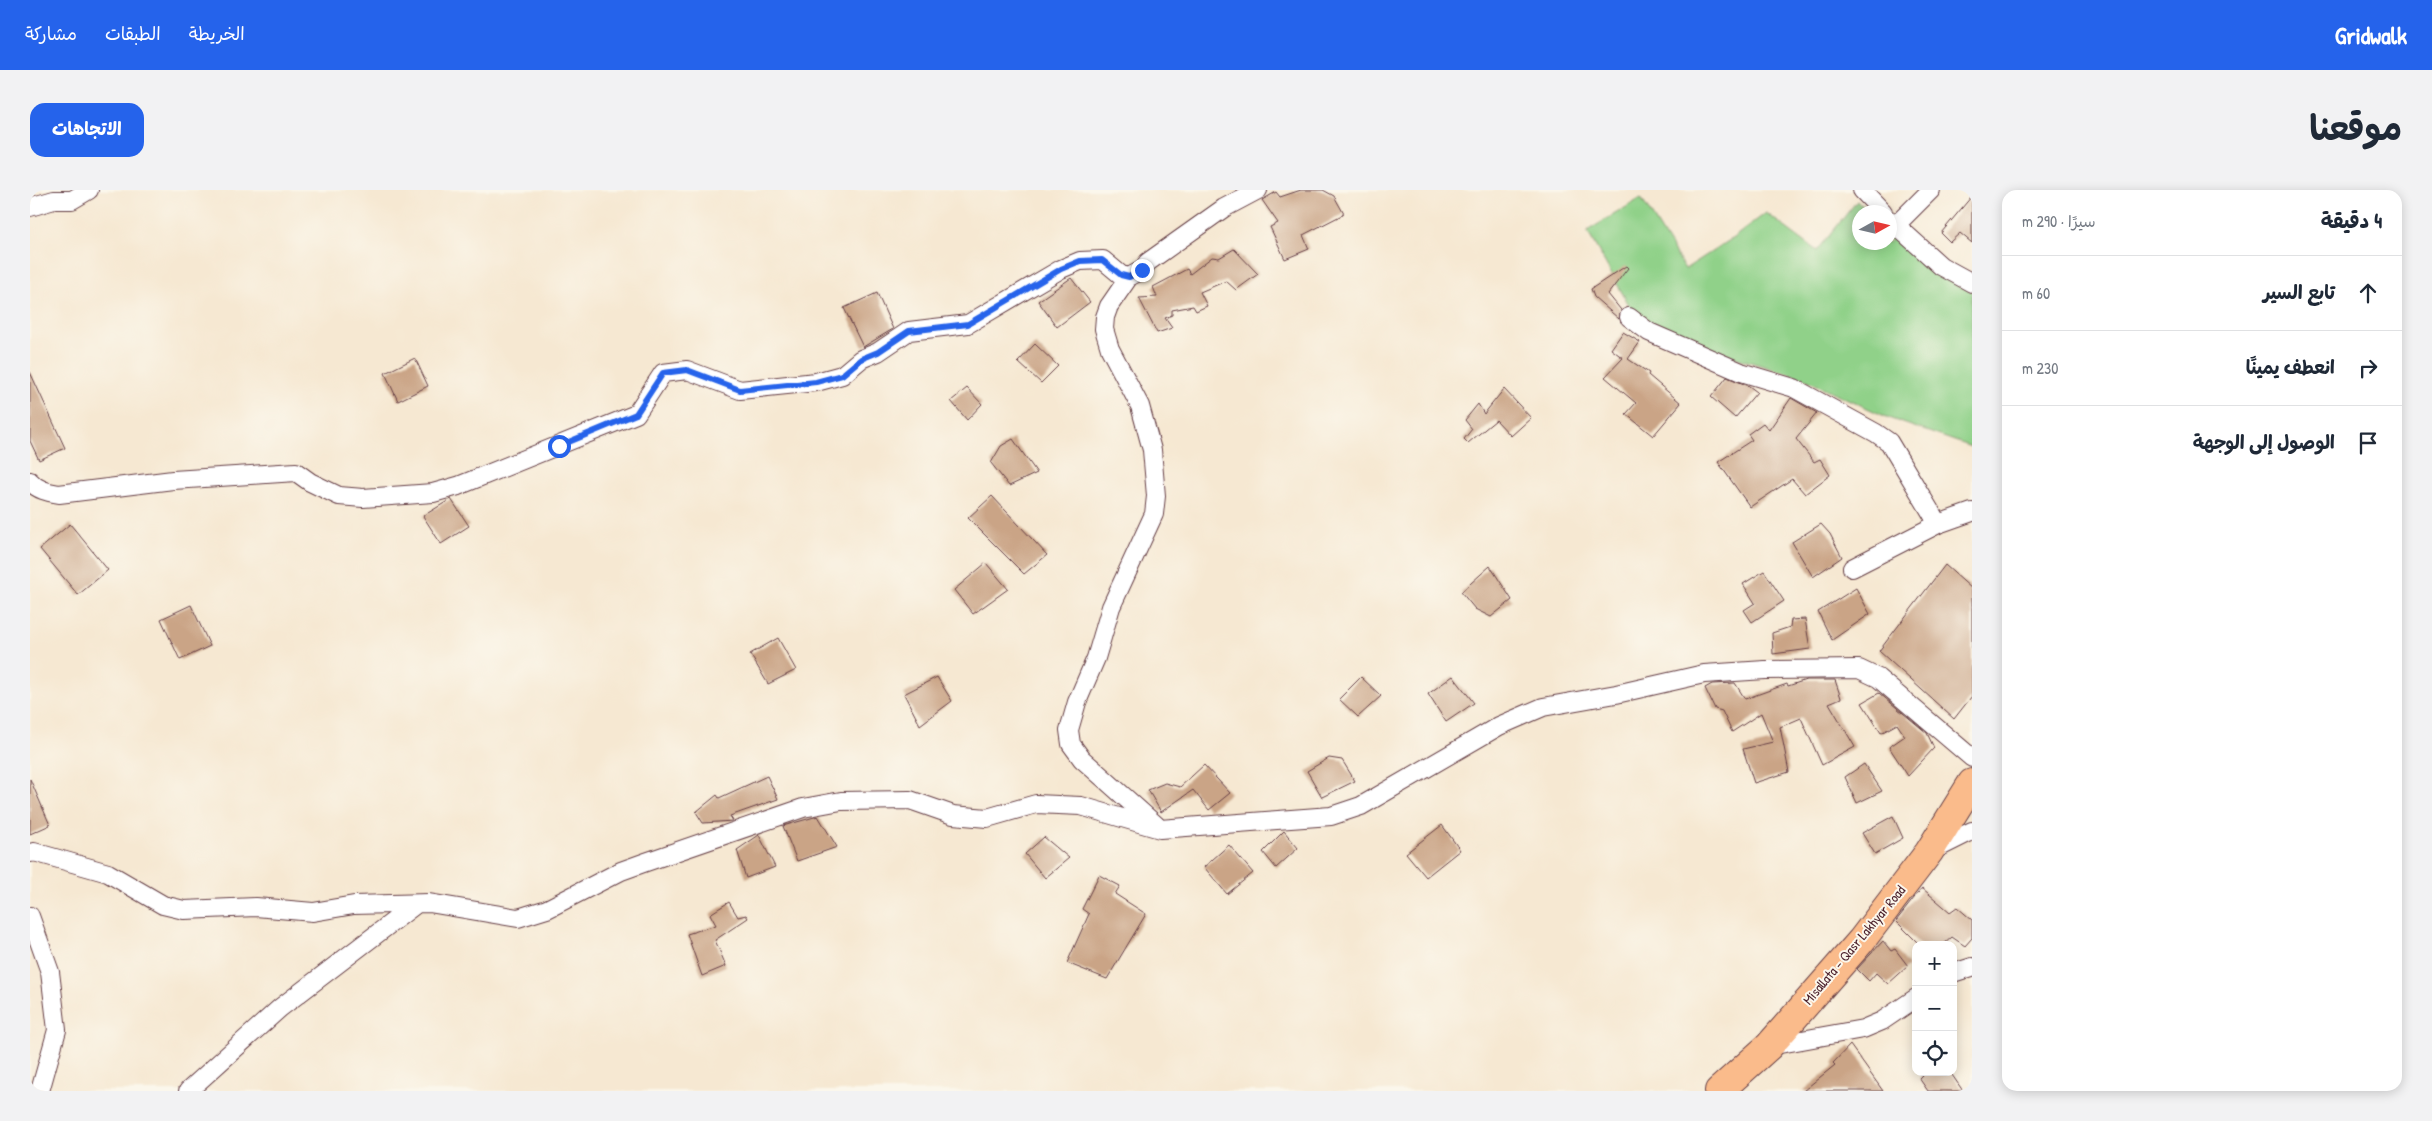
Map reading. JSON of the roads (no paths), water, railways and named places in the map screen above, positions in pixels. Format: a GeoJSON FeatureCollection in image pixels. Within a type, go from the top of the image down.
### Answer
{"type":"FeatureCollection","features":[{"type":"Feature","properties":{"kind":"main road","name":"Misallata - Qasr Lakhyar Road"},"geometry":{"type":"LineString","coordinates":[[1719,1091],[1769,1046],[1861,941],[1929,852],[1972,783]]}},
{"type":"Feature","properties":{"kind":"street"},"geometry":{"type":"LineString","coordinates":[[30,207],[54,200],[72,200],[89,190]]}},
{"type":"Feature","properties":{"kind":"street"},"geometry":{"type":"LineString","coordinates":[[1160,829],[1082,759],[1071,744],[1069,730],[1077,702],[1096,658],[1111,607],[1154,514],[1156,496],[1152,450],[1140,406],[1110,349],[1104,329],[1105,317],[1109,306],[1129,277],[1142,270],[1148,262],[1224,208],[1258,190]]}},
{"type":"Feature","properties":{"kind":"street"},"geometry":{"type":"LineString","coordinates":[[1862,190],[1876,205]]}},
{"type":"Feature","properties":{"kind":"street"},"geometry":{"type":"LineString","coordinates":[[1897,219],[1931,190]]}},
{"type":"Feature","properties":{"kind":"street"},"geometry":{"type":"LineString","coordinates":[[1897,227],[1942,266],[1972,283]]}},
{"type":"Feature","properties":{"kind":"street"},"geometry":{"type":"LineString","coordinates":[[30,482],[34,486],[46,491],[59,494],[174,480],[296,472],[310,482],[338,496],[362,498],[433,493],[474,480],[636,414],[663,373],[687,370],[740,390],[816,382],[842,375],[861,359],[878,352],[909,331],[968,324],[1061,269],[1080,261],[1102,260],[1121,275],[1129,277]]}},
{"type":"Feature","properties":{"kind":"street"},"geometry":{"type":"LineString","coordinates":[[1629,317],[1649,332],[1740,372],[1794,388],[1876,434],[1892,447],[1938,524]]}},
{"type":"Feature","properties":{"kind":"street"},"geometry":{"type":"LineString","coordinates":[[1852,568],[1938,524],[1972,512]]}},
{"type":"Feature","properties":{"kind":"street"},"geometry":{"type":"LineString","coordinates":[[30,853],[34,852],[73,862],[108,873],[163,905],[184,910],[256,907],[313,912],[354,904],[429,903],[518,918],[528,916],[621,871],[803,808],[841,801],[910,800],[953,815],[987,818],[1036,804],[1081,806],[1160,829],[1331,816],[1361,806],[1499,726],[1543,707],[1616,694],[1704,674],[1765,670],[1859,669],[1878,678],[1972,758]]}},
{"type":"Feature","properties":{"kind":"street"},"geometry":{"type":"LineString","coordinates":[[1929,852],[1972,832]]}},
{"type":"Feature","properties":{"kind":"street"},"geometry":{"type":"LineString","coordinates":[[188,1091],[280,1008],[416,904]]}},
{"type":"Feature","properties":{"kind":"street"},"geometry":{"type":"LineString","coordinates":[[30,916],[50,972],[57,1030],[40,1091]]}},
{"type":"Feature","properties":{"kind":"street"},"geometry":{"type":"LineString","coordinates":[[1957,972],[1972,967]]}},
{"type":"Feature","properties":{"kind":"street"},"geometry":{"type":"LineString","coordinates":[[1769,1046],[1863,1029],[1882,1021],[1912,1001]]}}]}
